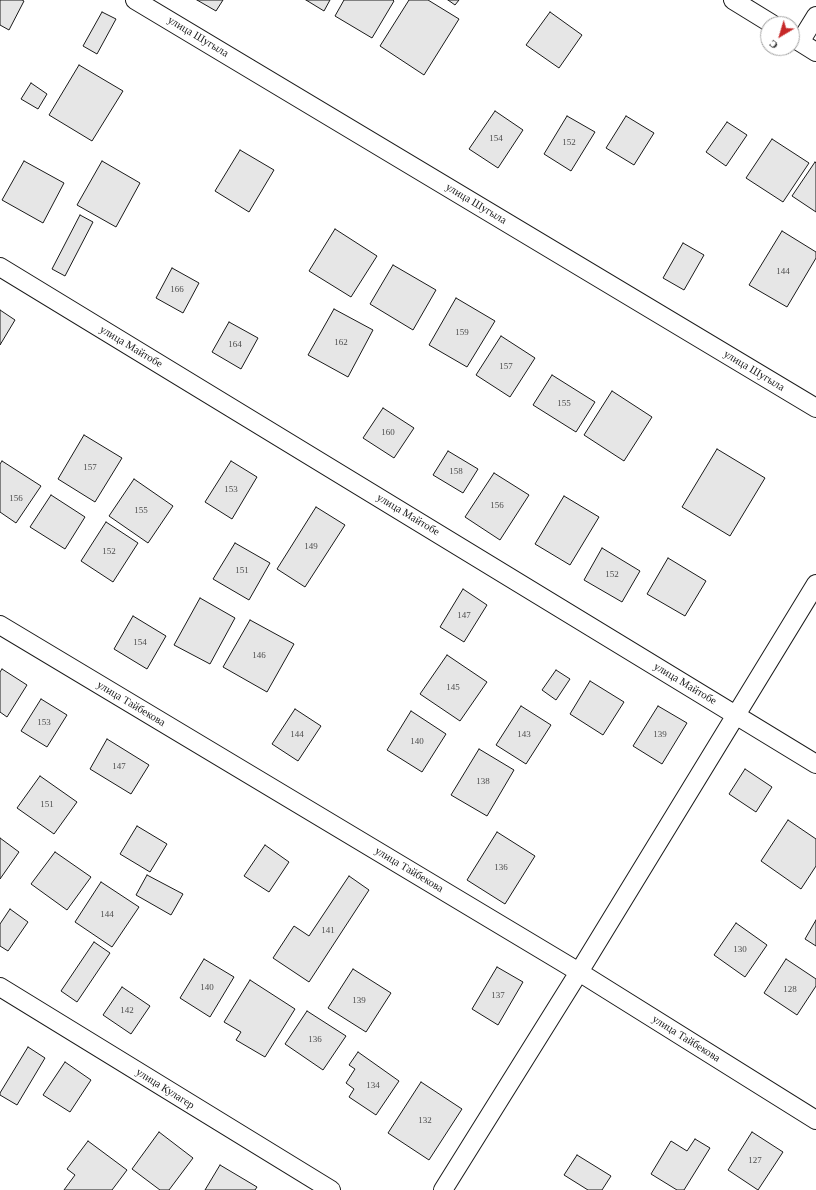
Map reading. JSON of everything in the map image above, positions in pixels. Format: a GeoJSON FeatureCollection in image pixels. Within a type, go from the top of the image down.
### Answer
{"type":"FeatureCollection","features":[{"type":"Feature","properties":{"kind":"street","name":"улица Шугыла"},"geometry":{"type":"LineString","coordinates":[[135,0],[816,408]]}},
{"type":"Feature","properties":{"kind":"street"},"geometry":{"type":"LineString","coordinates":[[733,0],[760,17]]}},
{"type":"Feature","properties":{"kind":"street"},"geometry":{"type":"LineString","coordinates":[[800,34],[816,16]]}},
{"type":"Feature","properties":{"kind":"street"},"geometry":{"type":"LineString","coordinates":[[800,42],[816,52]]}},
{"type":"Feature","properties":{"kind":"street","name":"улица Майтобе"},"geometry":{"type":"LineString","coordinates":[[0,268],[816,764]]}},
{"type":"Feature","properties":{"kind":"street"},"geometry":{"type":"LineString","coordinates":[[443,1190],[579,972],[816,584]]}},
{"type":"Feature","properties":{"kind":"street","name":"улица Тайбекова"},"geometry":{"type":"LineString","coordinates":[[0,625],[579,972],[816,1120]]}},
{"type":"Feature","properties":{"kind":"street","name":"улица Кулагер"},"geometry":{"type":"LineString","coordinates":[[0,987],[330,1190]]}},
{"type":"Feature","properties":{"kind":"building"},"geometry":{"type":"Polygon","coordinates":[[[0,0],[24,1],[9,30],[0,25],[0,0]]]}},
{"type":"Feature","properties":{"kind":"building"},"geometry":{"type":"Polygon","coordinates":[[[197,0],[223,0],[216,11],[197,0]]]}},
{"type":"Feature","properties":{"kind":"building"},"geometry":{"type":"Polygon","coordinates":[[[306,0],[330,0],[324,11],[306,0]]]}},
{"type":"Feature","properties":{"kind":"building"},"geometry":{"type":"Polygon","coordinates":[[[344,0],[394,1],[372,38],[335,16],[344,0]]]}},
{"type":"Feature","properties":{"kind":"building"},"geometry":{"type":"Polygon","coordinates":[[[409,0],[428,0],[459,19],[424,75],[380,46],[409,0]]]}},
{"type":"Feature","properties":{"kind":"building"},"geometry":{"type":"Polygon","coordinates":[[[448,0],[459,0],[455,5],[448,0]]]}},
{"type":"Feature","properties":{"kind":"building"},"geometry":{"type":"Polygon","coordinates":[[[102,12],[116,19],[97,54],[83,46],[102,12]]]}},
{"type":"Feature","properties":{"kind":"building"},"geometry":{"type":"Polygon","coordinates":[[[550,12],[582,35],[559,68],[526,45],[550,12]]]}},
{"type":"Feature","properties":{"kind":"building"},"geometry":{"type":"Polygon","coordinates":[[[79,65],[123,91],[92,141],[49,115],[79,65]]]}},
{"type":"Feature","properties":{"kind":"building"},"geometry":{"type":"Polygon","coordinates":[[[31,83],[47,94],[38,109],[21,99],[31,83]]]}},
{"type":"Feature","properties":{"kind":"building"},"geometry":{"type":"Polygon","coordinates":[[[495,111],[523,130],[498,168],[469,149],[495,111]]]}},
{"type":"Feature","properties":{"kind":"building"},"geometry":{"type":"Polygon","coordinates":[[[567,116],[595,132],[571,171],[544,154],[567,116]]]}},
{"type":"Feature","properties":{"kind":"building"},"geometry":{"type":"Polygon","coordinates":[[[626,116],[654,133],[634,165],[606,148],[626,116]]]}},
{"type":"Feature","properties":{"kind":"building"},"geometry":{"type":"Polygon","coordinates":[[[727,122],[747,135],[726,166],[706,152],[727,122]]]}},
{"type":"Feature","properties":{"kind":"building"},"geometry":{"type":"Polygon","coordinates":[[[772,139],[809,163],[783,202],[746,178],[772,139]]]}},
{"type":"Feature","properties":{"kind":"building"},"geometry":{"type":"Polygon","coordinates":[[[240,150],[274,170],[249,212],[215,191],[240,150]]]}},
{"type":"Feature","properties":{"kind":"building"},"geometry":{"type":"Polygon","coordinates":[[[24,161],[64,183],[43,223],[2,200],[24,161]]]}},
{"type":"Feature","properties":{"kind":"building"},"geometry":{"type":"Polygon","coordinates":[[[102,161],[140,183],[116,227],[77,205],[102,161]]]}},
{"type":"Feature","properties":{"kind":"building"},"geometry":{"type":"Polygon","coordinates":[[[815,162],[816,163],[816,212],[792,196],[815,162]]]}},
{"type":"Feature","properties":{"kind":"building"},"geometry":{"type":"Polygon","coordinates":[[[80,215],[93,222],[65,276],[52,269],[80,215]]]}},
{"type":"Feature","properties":{"kind":"building"},"geometry":{"type":"Polygon","coordinates":[[[335,229],[377,256],[351,297],[309,271],[335,229]]]}},
{"type":"Feature","properties":{"kind":"building"},"geometry":{"type":"Polygon","coordinates":[[[782,231],[816,252],[816,258],[787,307],[749,285],[782,231]]]}},
{"type":"Feature","properties":{"kind":"building"},"geometry":{"type":"Polygon","coordinates":[[[683,243],[704,255],[684,290],[663,278],[683,243]]]}},
{"type":"Feature","properties":{"kind":"building"},"geometry":{"type":"Polygon","coordinates":[[[393,265],[436,290],[413,330],[370,304],[393,265]]]}},
{"type":"Feature","properties":{"kind":"building"},"geometry":{"type":"Polygon","coordinates":[[[172,268],[199,283],[183,313],[156,298],[172,268]]]}},
{"type":"Feature","properties":{"kind":"building"},"geometry":{"type":"Polygon","coordinates":[[[456,298],[495,321],[467,367],[429,345],[456,298]]]}},
{"type":"Feature","properties":{"kind":"building"},"geometry":{"type":"Polygon","coordinates":[[[334,309],[373,330],[348,377],[308,355],[334,309]]]}},
{"type":"Feature","properties":{"kind":"building"},"geometry":{"type":"Polygon","coordinates":[[[0,310],[15,320],[0,345],[0,310]]]}},
{"type":"Feature","properties":{"kind":"building"},"geometry":{"type":"Polygon","coordinates":[[[229,322],[258,338],[241,369],[212,352],[229,322]]]}},
{"type":"Feature","properties":{"kind":"building"},"geometry":{"type":"Polygon","coordinates":[[[501,336],[535,358],[510,397],[476,375],[501,336]]]}},
{"type":"Feature","properties":{"kind":"building"},"geometry":{"type":"Polygon","coordinates":[[[552,375],[595,402],[576,432],[533,405],[552,375]]]}},
{"type":"Feature","properties":{"kind":"building"},"geometry":{"type":"Polygon","coordinates":[[[612,391],[652,417],[624,461],[584,435],[612,391]]]}},
{"type":"Feature","properties":{"kind":"building"},"geometry":{"type":"Polygon","coordinates":[[[383,408],[414,428],[394,458],[363,438],[383,408]]]}},
{"type":"Feature","properties":{"kind":"building"},"geometry":{"type":"Polygon","coordinates":[[[84,435],[122,458],[95,502],[58,479],[84,435]]]}},
{"type":"Feature","properties":{"kind":"building"},"geometry":{"type":"Polygon","coordinates":[[[717,449],[765,478],[730,536],[682,507],[717,449]]]}},
{"type":"Feature","properties":{"kind":"building"},"geometry":{"type":"Polygon","coordinates":[[[448,451],[478,469],[463,493],[433,475],[448,451]]]}},
{"type":"Feature","properties":{"kind":"building"},"geometry":{"type":"Polygon","coordinates":[[[2,461],[41,486],[16,523],[0,512],[0,464],[2,461]]]}},
{"type":"Feature","properties":{"kind":"building"},"geometry":{"type":"Polygon","coordinates":[[[231,461],[257,477],[232,519],[205,502],[231,461]]]}},
{"type":"Feature","properties":{"kind":"building"},"geometry":{"type":"Polygon","coordinates":[[[494,473],[529,495],[500,540],[465,517],[494,473]]]}},
{"type":"Feature","properties":{"kind":"building"},"geometry":{"type":"Polygon","coordinates":[[[134,479],[173,506],[148,543],[109,516],[134,479]]]}},
{"type":"Feature","properties":{"kind":"building"},"geometry":{"type":"Polygon","coordinates":[[[51,495],[85,517],[65,549],[30,527],[51,495]]]}},
{"type":"Feature","properties":{"kind":"building"},"geometry":{"type":"Polygon","coordinates":[[[564,496],[599,517],[570,565],[535,544],[564,496]]]}},
{"type":"Feature","properties":{"kind":"building"},"geometry":{"type":"Polygon","coordinates":[[[316,507],[345,525],[305,587],[277,569],[316,507]]]}},
{"type":"Feature","properties":{"kind":"building"},"geometry":{"type":"Polygon","coordinates":[[[106,522],[138,543],[113,582],[81,561],[106,522]]]}},
{"type":"Feature","properties":{"kind":"building"},"geometry":{"type":"Polygon","coordinates":[[[235,543],[270,563],[249,600],[213,579],[235,543]]]}},
{"type":"Feature","properties":{"kind":"building"},"geometry":{"type":"Polygon","coordinates":[[[602,548],[640,571],[622,602],[584,580],[602,548]]]}},
{"type":"Feature","properties":{"kind":"building"},"geometry":{"type":"Polygon","coordinates":[[[668,558],[706,581],[685,616],[647,594],[668,558]]]}},
{"type":"Feature","properties":{"kind":"building"},"geometry":{"type":"Polygon","coordinates":[[[463,589],[487,605],[464,642],[440,627],[463,589]]]}},
{"type":"Feature","properties":{"kind":"building"},"geometry":{"type":"Polygon","coordinates":[[[200,598],[235,618],[210,664],[174,645],[200,598]]]}},
{"type":"Feature","properties":{"kind":"building"},"geometry":{"type":"Polygon","coordinates":[[[133,616],[166,636],[147,669],[114,649],[133,616]]]}},
{"type":"Feature","properties":{"kind":"building"},"geometry":{"type":"Polygon","coordinates":[[[250,620],[294,644],[267,692],[223,667],[250,620]]]}},
{"type":"Feature","properties":{"kind":"building"},"geometry":{"type":"Polygon","coordinates":[[[447,655],[487,682],[460,721],[420,694],[447,655]]]}},
{"type":"Feature","properties":{"kind":"building"},"geometry":{"type":"Polygon","coordinates":[[[2,669],[27,685],[7,717],[0,712],[0,672],[2,669]]]}},
{"type":"Feature","properties":{"kind":"building"},"geometry":{"type":"Polygon","coordinates":[[[556,670],[570,679],[556,700],[542,690],[556,670]]]}},
{"type":"Feature","properties":{"kind":"building"},"geometry":{"type":"Polygon","coordinates":[[[590,681],[624,702],[603,735],[570,714],[590,681]]]}},
{"type":"Feature","properties":{"kind":"building"},"geometry":{"type":"Polygon","coordinates":[[[41,699],[67,715],[47,747],[21,731],[41,699]]]}},
{"type":"Feature","properties":{"kind":"building"},"geometry":{"type":"Polygon","coordinates":[[[521,706],[551,725],[526,764],[496,745],[521,706]]]}},
{"type":"Feature","properties":{"kind":"building"},"geometry":{"type":"Polygon","coordinates":[[[658,706],[687,723],[662,764],[633,746],[658,706]]]}},
{"type":"Feature","properties":{"kind":"building"},"geometry":{"type":"Polygon","coordinates":[[[295,709],[321,726],[298,761],[272,744],[295,709]]]}},
{"type":"Feature","properties":{"kind":"building"},"geometry":{"type":"Polygon","coordinates":[[[411,711],[446,734],[422,772],[387,750],[411,711]]]}},
{"type":"Feature","properties":{"kind":"building"},"geometry":{"type":"Polygon","coordinates":[[[107,739],[149,765],[131,794],[90,769],[107,739]]]}},
{"type":"Feature","properties":{"kind":"building"},"geometry":{"type":"Polygon","coordinates":[[[479,749],[514,770],[487,816],[451,795],[479,749]]]}},
{"type":"Feature","properties":{"kind":"building"},"geometry":{"type":"Polygon","coordinates":[[[745,769],[772,787],[756,812],[729,794],[745,769]]]}},
{"type":"Feature","properties":{"kind":"building"},"geometry":{"type":"Polygon","coordinates":[[[40,776],[77,802],[54,834],[17,808],[40,776]]]}},
{"type":"Feature","properties":{"kind":"building"},"geometry":{"type":"Polygon","coordinates":[[[788,820],[816,839],[816,866],[801,889],[761,861],[788,820]]]}},
{"type":"Feature","properties":{"kind":"building"},"geometry":{"type":"Polygon","coordinates":[[[137,826],[167,844],[150,872],[120,854],[137,826]]]}},
{"type":"Feature","properties":{"kind":"building"},"geometry":{"type":"Polygon","coordinates":[[[497,832],[535,856],[505,904],[467,880],[497,832]]]}},
{"type":"Feature","properties":{"kind":"building"},"geometry":{"type":"Polygon","coordinates":[[[0,838],[19,852],[0,879],[0,838]]]}},
{"type":"Feature","properties":{"kind":"building"},"geometry":{"type":"Polygon","coordinates":[[[265,845],[289,862],[269,892],[244,876],[265,845]]]}},
{"type":"Feature","properties":{"kind":"building"},"geometry":{"type":"Polygon","coordinates":[[[55,852],[91,877],[67,910],[31,884],[55,852]]]}},
{"type":"Feature","properties":{"kind":"building"},"geometry":{"type":"Polygon","coordinates":[[[147,875],[183,894],[171,915],[136,895],[147,875]]]}},
{"type":"Feature","properties":{"kind":"building"},"geometry":{"type":"Polygon","coordinates":[[[349,876],[369,890],[309,982],[273,958],[294,926],[309,936],[349,876]]]}},
{"type":"Feature","properties":{"kind":"building"},"geometry":{"type":"Polygon","coordinates":[[[101,882],[139,907],[112,947],[75,922],[101,882]]]}},
{"type":"Feature","properties":{"kind":"building"},"geometry":{"type":"Polygon","coordinates":[[[10,909],[28,922],[8,951],[0,946],[0,924],[10,909]]]}},
{"type":"Feature","properties":{"kind":"building"},"geometry":{"type":"Polygon","coordinates":[[[816,920],[816,946],[805,939],[816,920]]]}},
{"type":"Feature","properties":{"kind":"building"},"geometry":{"type":"Polygon","coordinates":[[[736,923],[767,945],[745,977],[714,955],[736,923]]]}},
{"type":"Feature","properties":{"kind":"building"},"geometry":{"type":"Polygon","coordinates":[[[94,942],[110,953],[77,1002],[61,991],[94,942]]]}},
{"type":"Feature","properties":{"kind":"building"},"geometry":{"type":"Polygon","coordinates":[[[204,959],[234,977],[210,1017],[180,998],[204,959]]]}},
{"type":"Feature","properties":{"kind":"building"},"geometry":{"type":"Polygon","coordinates":[[[786,959],[816,979],[816,986],[797,1015],[764,993],[786,959]]]}},
{"type":"Feature","properties":{"kind":"building"},"geometry":{"type":"Polygon","coordinates":[[[497,967],[523,982],[498,1025],[472,1009],[497,967]]]}},
{"type":"Feature","properties":{"kind":"building"},"geometry":{"type":"Polygon","coordinates":[[[353,969],[391,993],[366,1032],[328,1008],[353,969]]]}},
{"type":"Feature","properties":{"kind":"building"},"geometry":{"type":"Polygon","coordinates":[[[250,980],[295,1009],[265,1057],[236,1040],[241,1032],[224,1022],[250,980]]]}},
{"type":"Feature","properties":{"kind":"building"},"geometry":{"type":"Polygon","coordinates":[[[122,987],[150,1006],[131,1034],[103,1015],[122,987]]]}},
{"type":"Feature","properties":{"kind":"building"},"geometry":{"type":"Polygon","coordinates":[[[307,1011],[346,1036],[323,1070],[285,1044],[307,1011]]]}},
{"type":"Feature","properties":{"kind":"building"},"geometry":{"type":"Polygon","coordinates":[[[28,1047],[45,1058],[17,1105],[0,1095],[0,1093],[28,1047]]]}},
{"type":"Feature","properties":{"kind":"building"},"geometry":{"type":"Polygon","coordinates":[[[358,1052],[399,1081],[376,1115],[349,1097],[354,1089],[346,1083],[355,1069],[349,1065],[358,1052]]]}},
{"type":"Feature","properties":{"kind":"building"},"geometry":{"type":"Polygon","coordinates":[[[65,1062],[91,1080],[70,1112],[43,1095],[65,1062]]]}},
{"type":"Feature","properties":{"kind":"building"},"geometry":{"type":"Polygon","coordinates":[[[421,1082],[462,1109],[429,1160],[388,1133],[421,1082]]]}},
{"type":"Feature","properties":{"kind":"building"},"geometry":{"type":"Polygon","coordinates":[[[159,1132],[193,1158],[169,1190],[160,1190],[132,1169],[159,1132]]]}},
{"type":"Feature","properties":{"kind":"building"},"geometry":{"type":"Polygon","coordinates":[[[752,1132],[783,1152],[758,1190],[728,1170],[752,1132]]]}},
{"type":"Feature","properties":{"kind":"building"},"geometry":{"type":"Polygon","coordinates":[[[695,1139],[710,1148],[684,1190],[677,1190],[651,1174],[671,1141],[687,1151],[695,1139]]]}},
{"type":"Feature","properties":{"kind":"building"},"geometry":{"type":"Polygon","coordinates":[[[88,1141],[127,1170],[112,1190],[64,1190],[75,1175],[67,1169],[88,1141]]]}},
{"type":"Feature","properties":{"kind":"building"},"geometry":{"type":"Polygon","coordinates":[[[577,1155],[611,1176],[602,1190],[588,1190],[564,1175],[577,1155]]]}},
{"type":"Feature","properties":{"kind":"building"},"geometry":{"type":"Polygon","coordinates":[[[220,1165],[257,1187],[255,1190],[205,1190],[220,1165]]]}}]}
